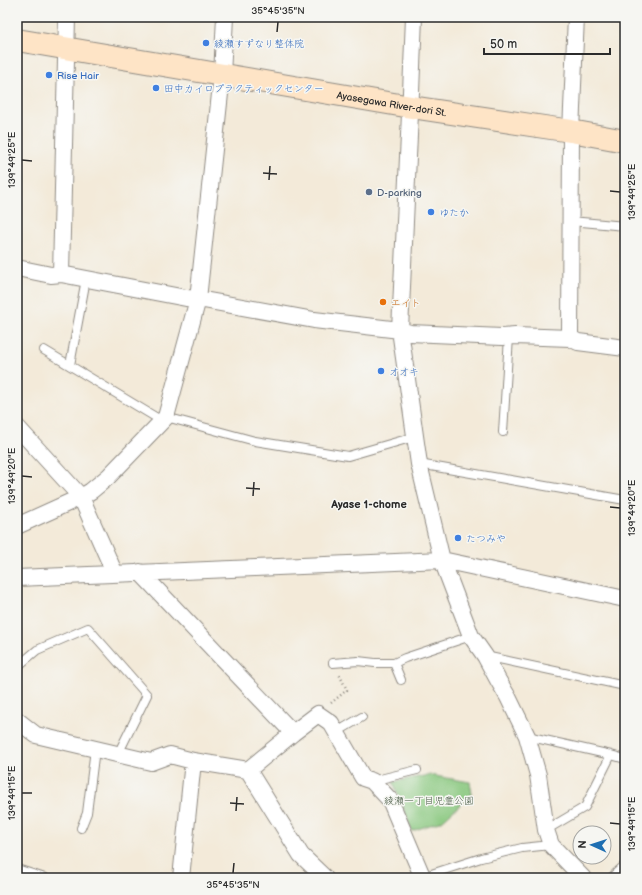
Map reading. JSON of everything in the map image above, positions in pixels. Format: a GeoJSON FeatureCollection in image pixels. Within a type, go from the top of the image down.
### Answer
{"type":"FeatureCollection","features":[{"type":"Feature","properties":{"kind":"street"},"geometry":{"type":"LineString","coordinates":[[61,274],[67,17]]}},
{"type":"Feature","properties":{"kind":"street"},"geometry":{"type":"LineString","coordinates":[[17,526],[91,491],[108,477],[164,419],[198,299],[222,75],[225,17]]}},
{"type":"Feature","properties":{"kind":"street"},"geometry":{"type":"LineString","coordinates":[[414,17],[400,330],[414,438],[419,464],[442,560],[470,636],[485,656],[508,697],[527,736],[538,775],[548,837],[584,878]]}},
{"type":"Feature","properties":{"kind":"street"},"geometry":{"type":"LineString","coordinates":[[570,338],[571,131],[576,17]]}},
{"type":"Feature","properties":{"kind":"street","name":"Ayasegawa River-dori St."},"geometry":{"type":"LineString","coordinates":[[17,40],[411,107],[571,131],[625,141]]}},
{"type":"Feature","properties":{"kind":"street"},"geometry":{"type":"LineString","coordinates":[[17,268],[51,275],[61,274],[186,298],[314,320],[400,330],[410,333],[570,338],[578,342],[625,348]]}},
{"type":"Feature","properties":{"kind":"street"},"geometry":{"type":"LineString","coordinates":[[17,427],[81,497],[115,574]]}},
{"type":"Feature","properties":{"kind":"street"},"geometry":{"type":"LineString","coordinates":[[17,578],[442,560],[625,599]]}},
{"type":"Feature","properties":{"kind":"street"},"geometry":{"type":"LineString","coordinates":[[140,572],[293,733]]}},
{"type":"Feature","properties":{"kind":"street"},"geometry":{"type":"LineString","coordinates":[[17,720],[36,735],[151,762],[170,755],[193,761],[248,770],[318,714],[331,723],[363,778],[372,781],[390,800],[423,877]]}},
{"type":"Feature","properties":{"kind":"street"},"geometry":{"type":"LineString","coordinates":[[181,878],[193,761]]}},
{"type":"Feature","properties":{"kind":"street"},"geometry":{"type":"LineString","coordinates":[[248,770],[301,855],[324,878]]}},
{"type":"Feature","properties":{"kind":"lane"},"geometry":{"type":"LineString","coordinates":[[571,221],[625,226]]}},
{"type":"Feature","properties":{"kind":"lane"},"geometry":{"type":"LineString","coordinates":[[70,365],[86,279]]}},
{"type":"Feature","properties":{"kind":"lane"},"geometry":{"type":"LineString","coordinates":[[503,432],[509,337]]}},
{"type":"Feature","properties":{"kind":"lane"},"geometry":{"type":"LineString","coordinates":[[44,350],[164,419],[255,441],[348,456],[414,438]]}},
{"type":"Feature","properties":{"kind":"lane"},"geometry":{"type":"LineString","coordinates":[[419,464],[625,500]]}},
{"type":"Feature","properties":{"kind":"lane"},"geometry":{"type":"LineString","coordinates":[[17,667],[37,650],[88,628],[147,694],[118,754]]}},
{"type":"Feature","properties":{"kind":"lane"},"geometry":{"type":"LineString","coordinates":[[333,663],[358,661],[375,664],[394,663],[470,636]]}},
{"type":"Feature","properties":{"kind":"lane"},"geometry":{"type":"LineString","coordinates":[[485,656],[625,686]]}},
{"type":"Feature","properties":{"kind":"lane"},"geometry":{"type":"LineString","coordinates":[[394,663],[402,680]]}},
{"type":"Feature","properties":{"kind":"lane"},"geometry":{"type":"LineString","coordinates":[[336,732],[362,717]]}},
{"type":"Feature","properties":{"kind":"lane"},"geometry":{"type":"LineString","coordinates":[[527,736],[625,759]]}},
{"type":"Feature","properties":{"kind":"lane"},"geometry":{"type":"LineString","coordinates":[[81,828],[87,813],[96,749]]}},
{"type":"Feature","properties":{"kind":"lane"},"geometry":{"type":"LineString","coordinates":[[423,877],[481,858],[522,848],[548,837],[585,807],[611,755]]}},
{"type":"Feature","properties":{"kind":"lane"},"geometry":{"type":"LineString","coordinates":[[372,781],[417,770]]}},
{"type":"Feature","properties":{"kind":"lane"},"geometry":{"type":"LineString","coordinates":[[612,878],[625,865]]}},
{"type":"Feature","properties":{"kind":"lane"},"geometry":{"type":"LineString","coordinates":[[17,869],[46,878]]}},
{"type":"Feature","properties":{"kind":"path"},"geometry":{"type":"LineString","coordinates":[[318,714],[347,690],[333,663]]}},
{"type":"Feature","properties":{"kind":"green space","name":"綾瀬一丁目児童公園"},"geometry":{"type":"Polygon","coordinates":[[[429,775],[470,782],[472,794],[442,821],[412,831],[393,782],[429,775]]]}},
{"type":"Feature","properties":{"kind":"place","name":"綾瀬すずなり整体院"},"geometry":{"type":"Point","coordinates":[206,43]}},
{"type":"Feature","properties":{"kind":"place","name":"Rise Hair"},"geometry":{"type":"Point","coordinates":[49,75]}},
{"type":"Feature","properties":{"kind":"place","name":"田中カイロプラクティックセンター"},"geometry":{"type":"Point","coordinates":[156,88]}},
{"type":"Feature","properties":{"kind":"place","name":"D-parking"},"geometry":{"type":"Point","coordinates":[369,192]}},
{"type":"Feature","properties":{"kind":"place","name":"ゆたか"},"geometry":{"type":"Point","coordinates":[431,212]}},
{"type":"Feature","properties":{"kind":"place","name":"エイト"},"geometry":{"type":"Point","coordinates":[383,302]}},
{"type":"Feature","properties":{"kind":"place","name":"オオキ"},"geometry":{"type":"Point","coordinates":[381,371]}},
{"type":"Feature","properties":{"kind":"place","name":"たつみや"},"geometry":{"type":"Point","coordinates":[458,538]}},
{"type":"Feature","properties":{"kind":"district","name":"Ayase 1-chome"},"geometry":{"type":"Point","coordinates":[369,504]}}]}
